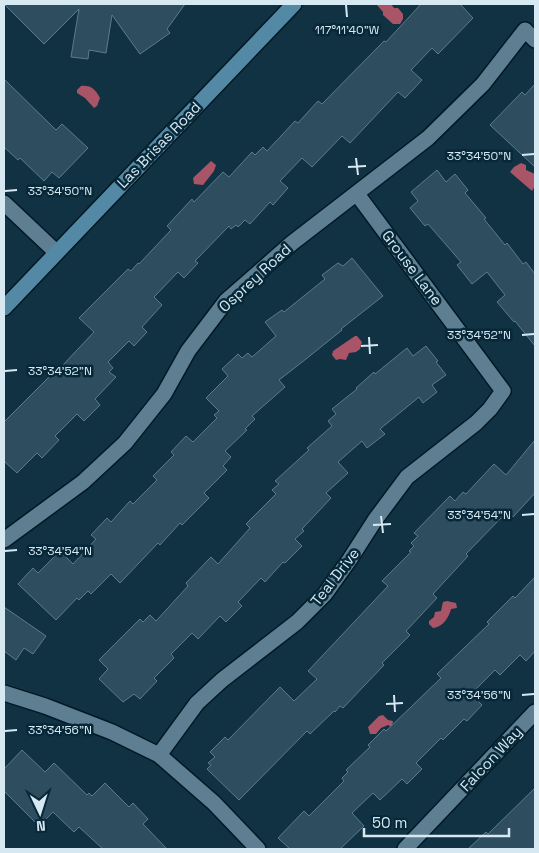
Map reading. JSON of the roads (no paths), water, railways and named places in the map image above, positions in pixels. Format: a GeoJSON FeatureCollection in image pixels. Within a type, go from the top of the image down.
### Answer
{"type":"FeatureCollection","features":[{"type":"Feature","properties":{"kind":"street","name":"Las Brisas Road"},"geometry":{"type":"LineString","coordinates":[[4,308],[294,4]]}},
{"type":"Feature","properties":{"kind":"street","name":"Osprey Road"},"geometry":{"type":"LineString","coordinates":[[4,540],[83,482],[125,443],[164,394],[188,350],[226,301],[292,243],[428,138],[530,35]]}},
{"type":"Feature","properties":{"kind":"street","name":"Grouse Lane"},"geometry":{"type":"LineString","coordinates":[[357,194],[503,391]]}},
{"type":"Feature","properties":{"kind":"street"},"geometry":{"type":"LineString","coordinates":[[4,203],[56,252]]}},
{"type":"Feature","properties":{"kind":"street","name":"Teal Drive"},"geometry":{"type":"LineString","coordinates":[[159,755],[197,703],[222,680],[297,622],[324,594],[407,477],[476,423],[490,409],[503,391]]}},
{"type":"Feature","properties":{"kind":"street"},"geometry":{"type":"LineString","coordinates":[[4,693],[45,706],[112,732],[159,755],[214,803],[258,849]]}},
{"type":"Feature","properties":{"kind":"street","name":"Falcon Way"},"geometry":{"type":"LineString","coordinates":[[405,849],[535,712]]}}]}
